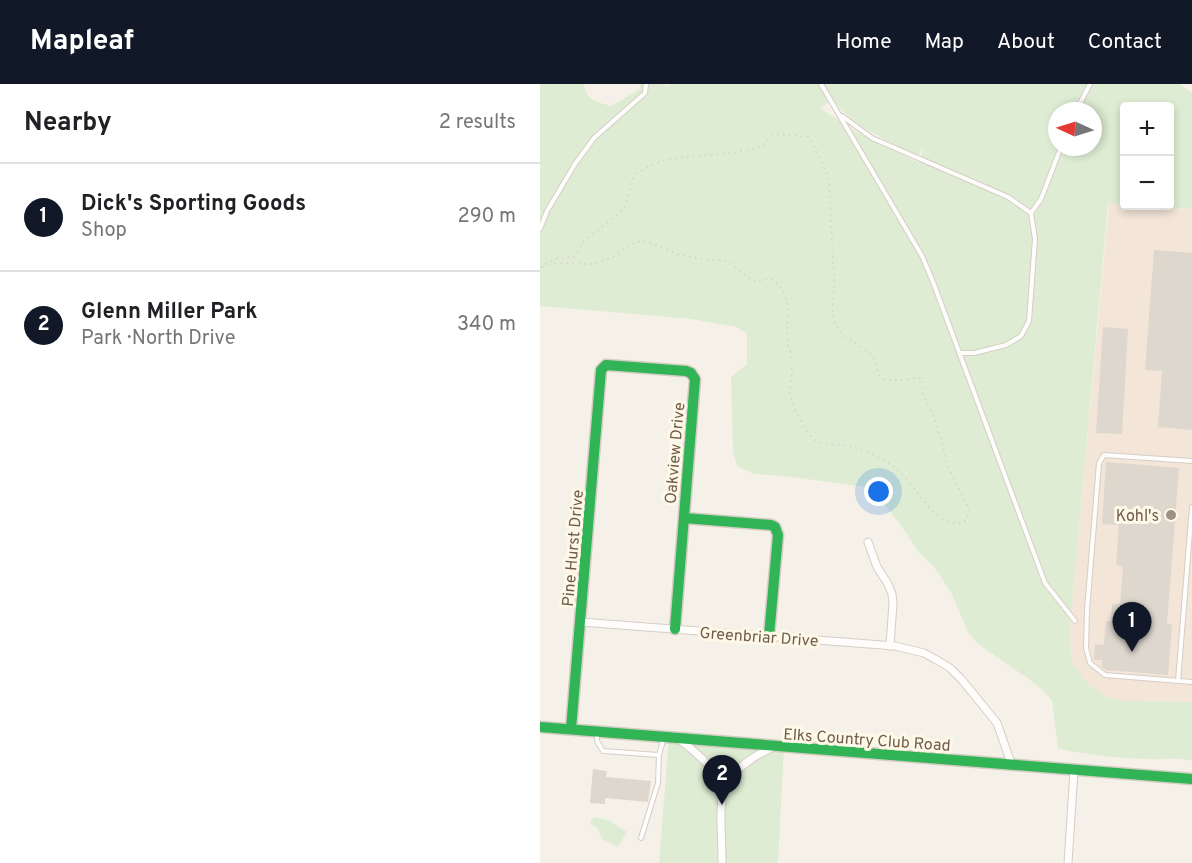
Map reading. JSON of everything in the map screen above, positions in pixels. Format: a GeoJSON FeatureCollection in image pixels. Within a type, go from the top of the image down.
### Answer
{"type":"FeatureCollection","features":[{"type":"Feature","properties":{"kind":"street","name":"Oakview Drive"},"geometry":{"type":"LineString","coordinates":[[601,370],[608,364],[686,371],[694,376],[675,629]]}},
{"type":"Feature","properties":{"kind":"street","name":"Pine Hurst Drive"},"geometry":{"type":"LineString","coordinates":[[571,729],[601,370]]}},
{"type":"Feature","properties":{"kind":"street"},"geometry":{"type":"LineString","coordinates":[[684,518],[771,525],[777,529],[769,636]]}},
{"type":"Feature","properties":{"kind":"street"},"geometry":{"type":"LineString","coordinates":[[868,542],[877,567],[892,594],[890,646]]}},
{"type":"Feature","properties":{"kind":"street","name":"Greenbriar Drive"},"geometry":{"type":"LineString","coordinates":[[581,622],[890,646],[914,650],[950,668],[992,715],[1002,733],[1011,763]]}},
{"type":"Feature","properties":{"kind":"street","name":"Elks Country Club Road"},"geometry":{"type":"LineString","coordinates":[[540,727],[1192,778]]}},
{"type":"Feature","properties":{"kind":"street"},"geometry":{"type":"LineString","coordinates":[[679,739],[714,770],[718,778],[722,793],[722,863]]}},
{"type":"Feature","properties":{"kind":"street"},"geometry":{"type":"LineString","coordinates":[[722,793],[729,777],[738,767],[773,747]]}},
{"type":"Feature","properties":{"kind":"street"},"geometry":{"type":"LineString","coordinates":[[1068,863],[1074,770]]}},
{"type":"Feature","properties":{"kind":"lane"},"geometry":{"type":"LineString","coordinates":[[540,229],[547,211],[575,164],[594,138],[645,93],[646,84]]}},
{"type":"Feature","properties":{"kind":"lane"},"geometry":{"type":"LineString","coordinates":[[821,84],[922,256],[1045,583],[1075,621]]}},
{"type":"Feature","properties":{"kind":"lane"},"geometry":{"type":"LineString","coordinates":[[1081,102],[1090,84]]}},
{"type":"Feature","properties":{"kind":"lane"},"geometry":{"type":"LineString","coordinates":[[839,114],[872,138],[1008,197],[1031,213]]}},
{"type":"Feature","properties":{"kind":"lane"},"geometry":{"type":"LineString","coordinates":[[959,353],[974,353],[1006,345],[1021,336],[1029,321],[1035,239],[1031,213],[1041,199],[1058,156]]}},
{"type":"Feature","properties":{"kind":"lane"},"geometry":{"type":"LineString","coordinates":[[540,213],[547,211]]}},
{"type":"Feature","properties":{"kind":"lane"},"geometry":{"type":"LineString","coordinates":[[1192,460],[1104,455],[1099,462],[1086,648],[1090,663],[1105,675],[1192,682]]}},
{"type":"Feature","properties":{"kind":"lane"},"geometry":{"type":"LineString","coordinates":[[1178,681],[1192,507]]}},
{"type":"Feature","properties":{"kind":"lane"},"geometry":{"type":"LineString","coordinates":[[597,731],[597,741],[603,751],[659,755]]}},
{"type":"Feature","properties":{"kind":"lane"},"geometry":{"type":"LineString","coordinates":[[641,838],[658,783],[659,755],[664,737]]}},
{"type":"Feature","properties":{"kind":"path"},"geometry":{"type":"LineString","coordinates":[[780,134],[808,137],[829,177],[835,272],[834,321],[843,334],[873,358],[881,378],[891,381],[922,378],[923,395],[938,426],[949,469],[969,507],[967,520],[957,524],[937,516],[900,472],[885,461],[854,447],[818,441],[810,434],[798,416],[791,399],[789,311],[780,285],[771,278],[751,280],[728,261],[680,255],[644,240],[629,245],[615,256],[595,264],[587,266],[557,263],[540,267],[557,258],[574,257],[583,242],[624,209],[634,176],[644,169],[676,158],[731,153],[761,147],[771,136],[780,134]]}},
{"type":"Feature","properties":{"kind":"shaded area"},"geometry":{"type":"Polygon","coordinates":[[[1109,203],[1120,204],[1120,210],[1192,209],[1192,702],[1125,701],[1105,697],[1087,683],[1071,661],[1070,629],[1109,203]]]}},
{"type":"Feature","properties":{"kind":"green space"},"geometry":{"type":"Polygon","coordinates":[[[540,84],[584,84],[590,97],[597,102],[611,106],[640,89],[640,84],[664,84],[666,87],[672,84],[1180,84],[1192,93],[1192,209],[1174,208],[1174,102],[1120,102],[1120,204],[1108,203],[1070,629],[1071,661],[1087,683],[1105,697],[1125,701],[1192,702],[1192,761],[1114,757],[1058,749],[1052,701],[1043,690],[979,645],[968,632],[951,592],[872,488],[754,474],[737,466],[733,452],[731,377],[747,364],[747,334],[737,327],[691,319],[540,306],[540,84]],[[833,100],[820,108],[856,132],[919,163],[924,144],[919,155],[872,133],[842,110],[833,100]]]}},
{"type":"Feature","properties":{"kind":"green space"},"geometry":{"type":"Polygon","coordinates":[[[669,737],[784,746],[778,863],[659,863],[669,737]]]}},
{"type":"Feature","properties":{"kind":"green space"},"geometry":{"type":"Polygon","coordinates":[[[594,817],[608,820],[627,832],[618,847],[602,839],[597,828],[591,824],[590,821],[594,817]]]}},
{"type":"Feature","properties":{"kind":"building"},"geometry":{"type":"Polygon","coordinates":[[[1154,250],[1192,253],[1192,430],[1158,427],[1162,371],[1145,370],[1154,250]]]}},
{"type":"Feature","properties":{"kind":"building"},"geometry":{"type":"Polygon","coordinates":[[[1103,327],[1128,329],[1122,434],[1096,433],[1103,327]]]}},
{"type":"Feature","properties":{"kind":"building"},"geometry":{"type":"Polygon","coordinates":[[[1106,462],[1179,468],[1167,624],[1172,624],[1168,675],[1106,670],[1102,667],[1102,660],[1094,660],[1095,644],[1104,645],[1106,621],[1111,621],[1112,604],[1120,604],[1123,568],[1116,564],[1119,525],[1102,524],[1106,462]]]}},
{"type":"Feature","properties":{"kind":"building"},"geometry":{"type":"Polygon","coordinates":[[[593,769],[607,771],[606,777],[651,781],[648,802],[605,798],[605,804],[590,803],[593,769]]]}},
{"type":"Feature","properties":{"kind":"traffic: fast"},"geometry":{"type":"LineString","coordinates":[[571,729],[601,370],[606,365],[686,371],[691,373],[695,379],[675,629]]}},
{"type":"Feature","properties":{"kind":"traffic: fast"},"geometry":{"type":"LineString","coordinates":[[684,518],[775,527],[778,535],[769,636]]}},
{"type":"Feature","properties":{"kind":"traffic: fast"},"geometry":{"type":"LineString","coordinates":[[540,727],[1192,779]]}},
{"type":"Feature","properties":{"kind":"place","name":"Kohl's"},"geometry":{"type":"Point","coordinates":[1171,515]}},
{"type":"Feature","properties":{"kind":"place","name":"Dick's Sporting Goods"},"geometry":{"type":"Point","coordinates":[1132,652]}},
{"type":"Feature","properties":{"kind":"place","name":"Glenn Miller Park"},"geometry":{"type":"Point","coordinates":[722,805]}}]}
